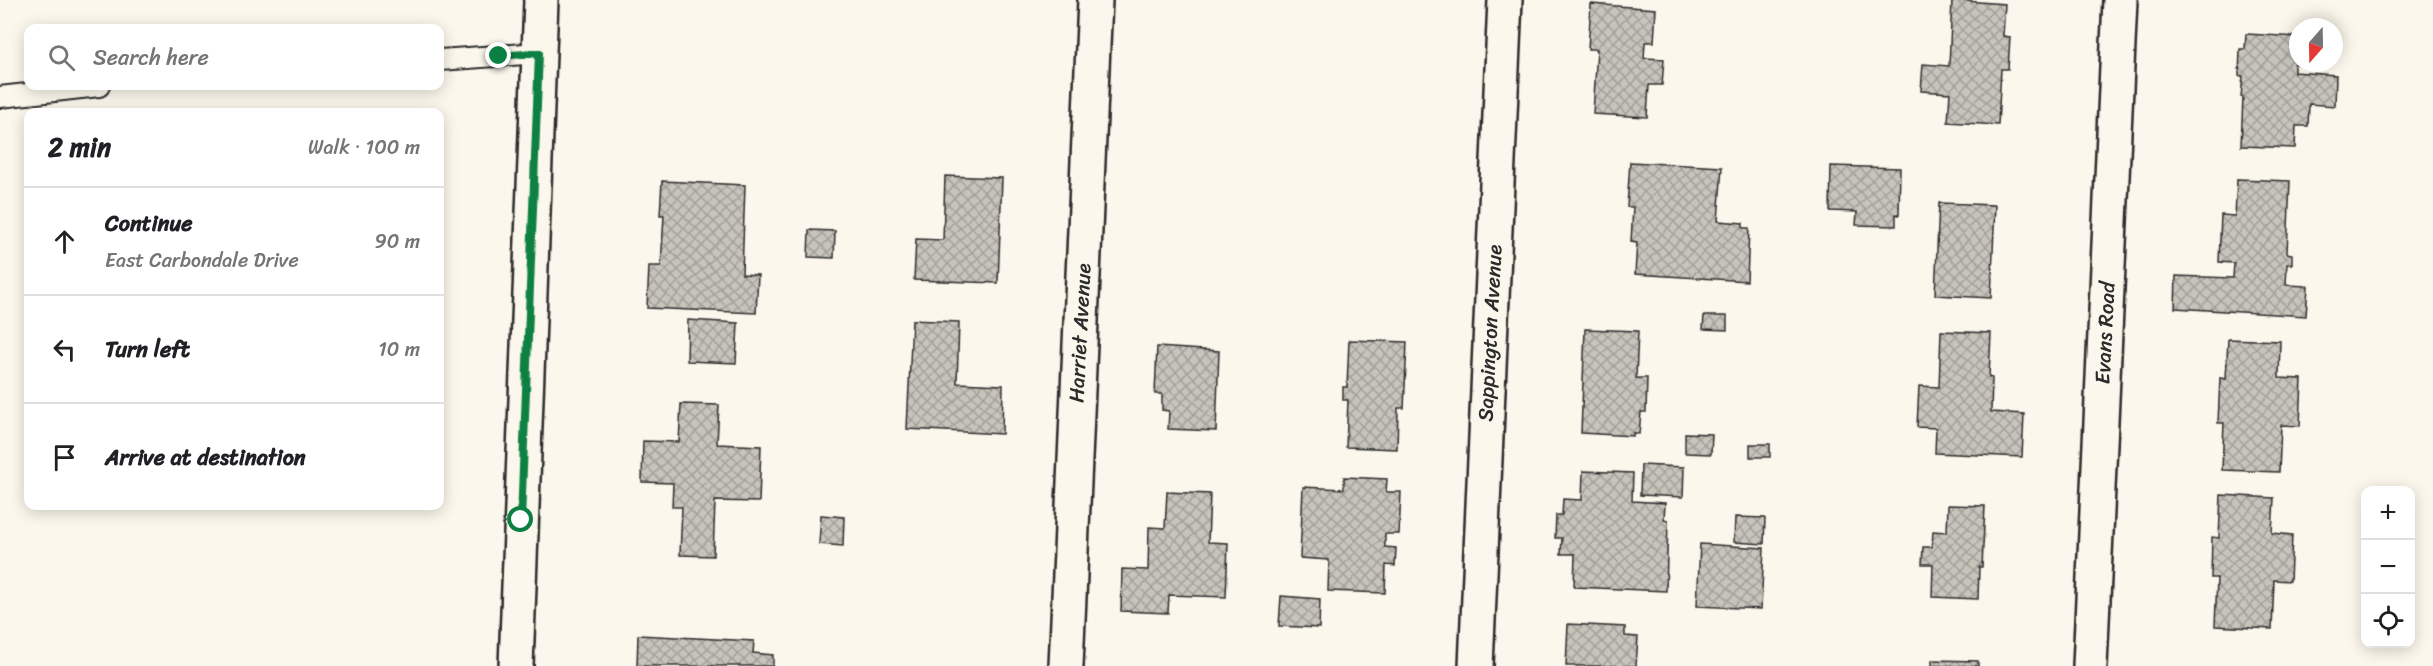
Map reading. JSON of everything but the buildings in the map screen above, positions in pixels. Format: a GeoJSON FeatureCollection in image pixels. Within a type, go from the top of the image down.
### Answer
{"type":"FeatureCollection","features":[{"type":"Feature","properties":{"kind":"street"},"geometry":{"type":"LineString","coordinates":[[516,666],[542,0]]}},
{"type":"Feature","properties":{"kind":"street","name":"Harriet Avenue"},"geometry":{"type":"LineString","coordinates":[[1065,666],[1095,0]]}},
{"type":"Feature","properties":{"kind":"street","name":"Sappington Avenue"},"geometry":{"type":"LineString","coordinates":[[1476,666],[1505,0]]}},
{"type":"Feature","properties":{"kind":"street","name":"Evans Road"},"geometry":{"type":"LineString","coordinates":[[2090,666],[2120,0]]}},
{"type":"Feature","properties":{"kind":"lane"},"geometry":{"type":"LineString","coordinates":[[444,60],[539,53]]}},
{"type":"Feature","properties":{"kind":"lane"},"geometry":{"type":"LineString","coordinates":[[0,97],[63,90]]}},
{"type":"Feature","properties":{"kind":"route"},"geometry":{"type":"LineString","coordinates":[[499,56],[539,53],[521,520]]}}]}
